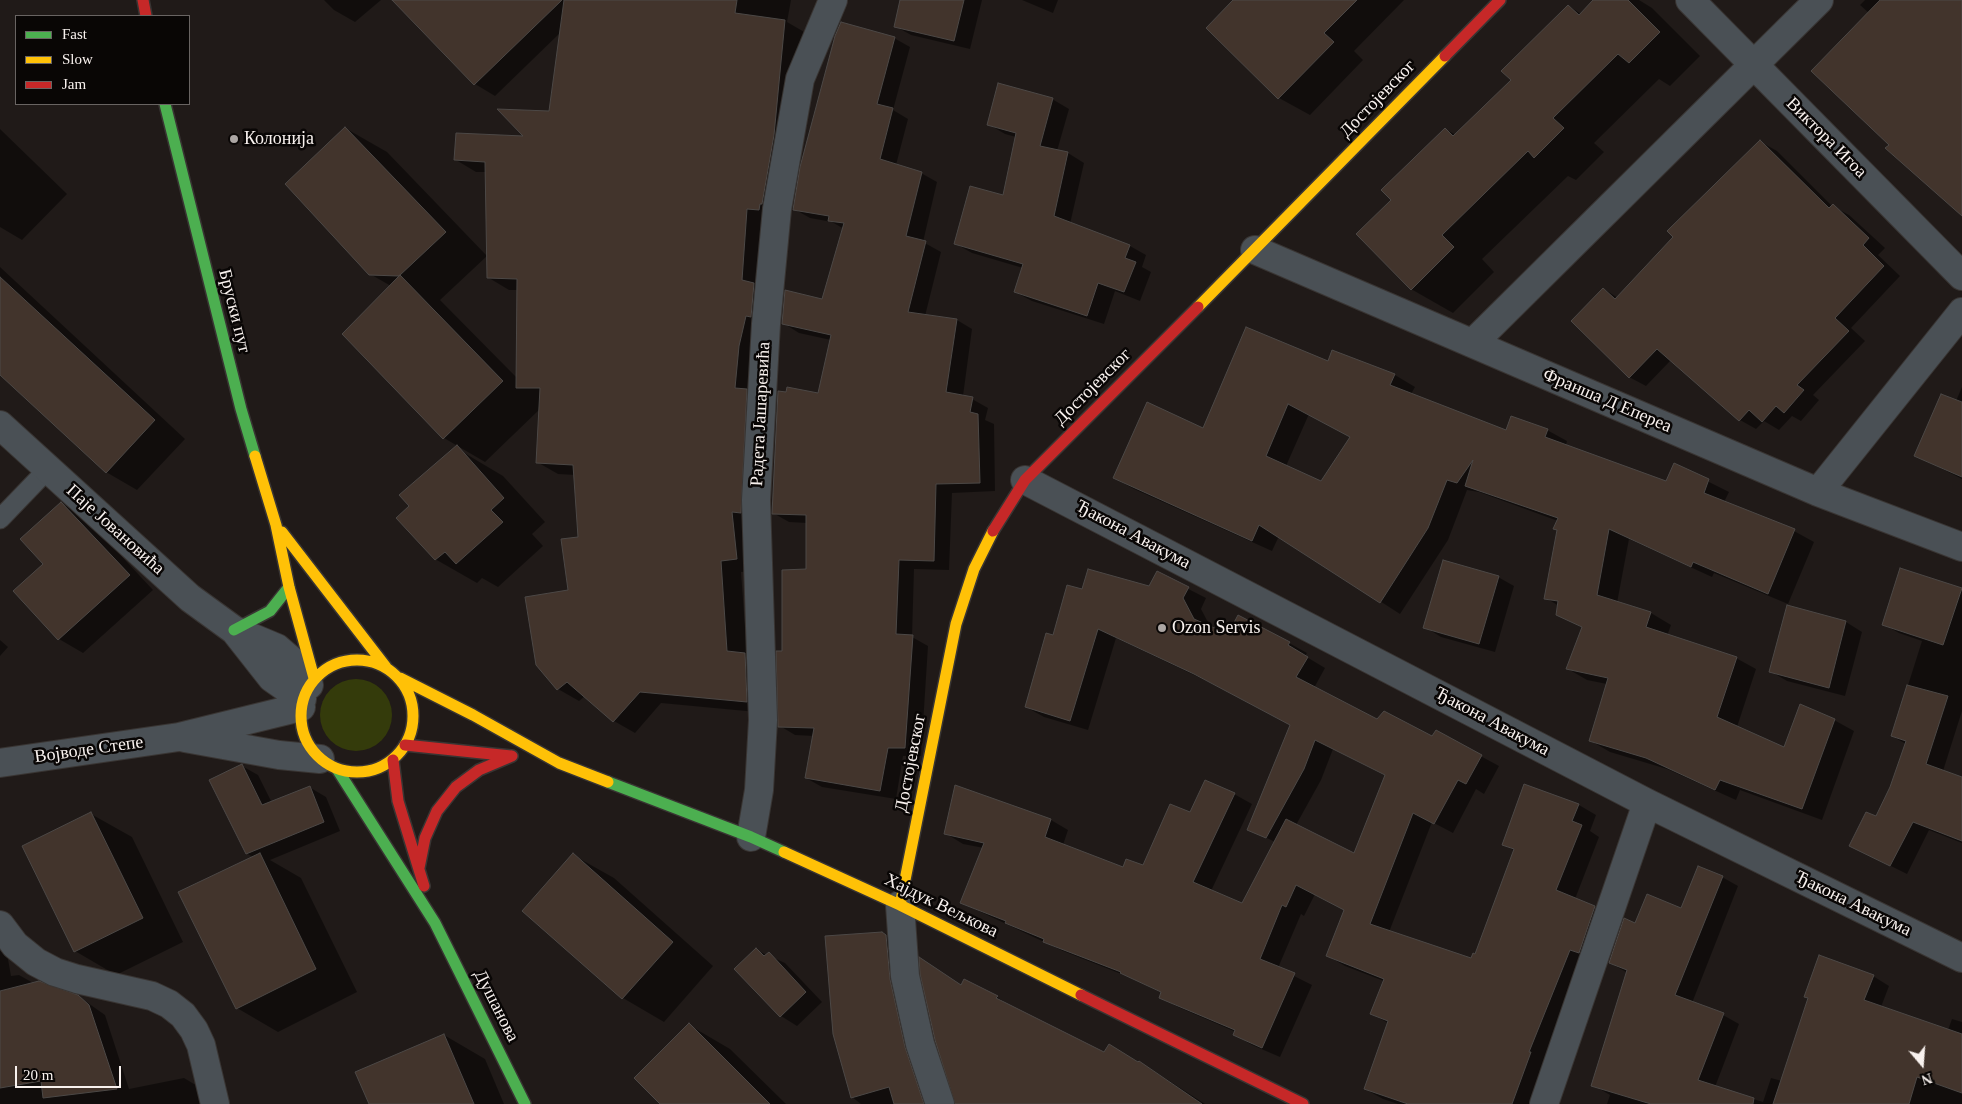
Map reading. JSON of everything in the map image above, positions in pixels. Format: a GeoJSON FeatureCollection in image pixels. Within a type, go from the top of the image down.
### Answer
{"type":"FeatureCollection","features":[{"type":"Feature","properties":{"kind":"street"},"geometry":{"type":"LineString","coordinates":[[143,0],[146,15]]}},
{"type":"Feature","properties":{"kind":"street","name":"Радета Јашаревића"},"geometry":{"type":"LineString","coordinates":[[751,837],[759,790],[762,720],[756,500],[766,324],[777,209],[800,79],[833,0]]}},
{"type":"Feature","properties":{"kind":"street","name":"Достојевског"},"geometry":{"type":"LineString","coordinates":[[900,905],[959,615],[981,553],[1000,517],[1025,480],[1255,250],[1500,0]]}},
{"type":"Feature","properties":{"kind":"street","name":"Виктора Игоа"},"geometry":{"type":"LineString","coordinates":[[1690,0],[1962,276]]}},
{"type":"Feature","properties":{"kind":"street"},"geometry":{"type":"LineString","coordinates":[[1473,343],[1819,0]]}},
{"type":"Feature","properties":{"kind":"street","name":"Бруски пут"},"geometry":{"type":"LineString","coordinates":[[165,105],[241,408],[276,525],[307,692]]}},
{"type":"Feature","properties":{"kind":"street","name":"Франша Д Епереа"},"geometry":{"type":"LineString","coordinates":[[1255,250],[1818,492],[1962,547]]}},
{"type":"Feature","properties":{"kind":"street"},"geometry":{"type":"LineString","coordinates":[[1818,492],[1962,312]]}},
{"type":"Feature","properties":{"kind":"street","name":"Паје Јовановића"},"geometry":{"type":"LineString","coordinates":[[0,425],[190,598],[234,630],[272,678],[307,692]]}},
{"type":"Feature","properties":{"kind":"street","name":"Ђакона Авакума"},"geometry":{"type":"LineString","coordinates":[[1025,480],[1647,803],[1962,958]]}},
{"type":"Feature","properties":{"kind":"street","name":"Бруски пут"},"geometry":{"type":"LineString","coordinates":[[276,525],[386,667]]}},
{"type":"Feature","properties":{"kind":"street"},"geometry":{"type":"LineString","coordinates":[[234,630],[270,611],[289,587]]}},
{"type":"Feature","properties":{"kind":"street"},"geometry":{"type":"LineString","coordinates":[[400,678],[410,697],[414,718],[405,745],[393,760],[380,767],[352,772],[329,764],[308,744],[301,726],[307,692],[330,666],[348,660],[368,660],[386,667],[400,678],[473,715],[554,761]]}},
{"type":"Feature","properties":{"kind":"street","name":"Војводе Степе"},"geometry":{"type":"LineString","coordinates":[[0,762],[179,737],[307,692]]}},
{"type":"Feature","properties":{"kind":"street","name":"Војводе Степе"},"geometry":{"type":"LineString","coordinates":[[179,737],[329,764]]}},
{"type":"Feature","properties":{"kind":"street"},"geometry":{"type":"LineString","coordinates":[[405,745],[554,761]]}},
{"type":"Feature","properties":{"kind":"street"},"geometry":{"type":"LineString","coordinates":[[419,868],[425,838],[437,811],[456,787],[479,770],[520,757]]}},
{"type":"Feature","properties":{"kind":"street","name":"Душанова"},"geometry":{"type":"LineString","coordinates":[[393,760],[398,801],[435,923]]}},
{"type":"Feature","properties":{"kind":"street","name":"Хајдук Вељкова"},"geometry":{"type":"LineString","coordinates":[[554,761],[751,837],[900,905],[1303,1104]]}},
{"type":"Feature","properties":{"kind":"street","name":"Душанова"},"geometry":{"type":"LineString","coordinates":[[329,764],[435,923],[525,1104]]}},
{"type":"Feature","properties":{"kind":"street"},"geometry":{"type":"LineString","coordinates":[[1544,1104],[1647,803]]}},
{"type":"Feature","properties":{"kind":"street"},"geometry":{"type":"LineString","coordinates":[[900,905],[904,976],[920,1044],[940,1104]]}},
{"type":"Feature","properties":{"kind":"street"},"geometry":{"type":"LineString","coordinates":[[0,925],[15,944],[36,962],[55,972],[77,979],[152,996],[169,1004],[183,1015],[194,1030],[201,1046],[215,1104]]}},
{"type":"Feature","properties":{"kind":"lane"},"geometry":{"type":"LineString","coordinates":[[0,519],[48,469]]}},
{"type":"Feature","properties":{"kind":"green space"},"geometry":{"type":"Polygon","coordinates":[[[356,679],[376,685],[386,695],[392,715],[386,735],[376,745],[356,751],[336,745],[326,735],[320,715],[326,695],[336,685],[356,679]]]}},
{"type":"Feature","properties":{"kind":"building"},"geometry":{"type":"Polygon","coordinates":[[[392,0],[562,0],[474,85],[392,0]]]}},
{"type":"Feature","properties":{"kind":"building"},"geometry":{"type":"Polygon","coordinates":[[[564,0],[737,0],[735,13],[785,20],[774,135],[762,204],[760,204],[759,210],[747,209],[742,280],[754,283],[751,317],[746,316],[739,346],[735,388],[747,389],[741,513],[732,512],[737,559],[721,561],[727,651],[745,653],[747,702],[640,692],[613,722],[567,682],[557,690],[536,665],[525,597],[568,590],[561,539],[578,537],[573,465],[536,463],[540,388],[516,388],[517,279],[487,278],[485,162],[454,160],[456,133],[523,136],[497,109],[549,111],[564,0]]]}},
{"type":"Feature","properties":{"kind":"building"},"geometry":{"type":"Polygon","coordinates":[[[900,0],[964,0],[954,41],[894,27],[900,0]]]}},
{"type":"Feature","properties":{"kind":"building"},"geometry":{"type":"Polygon","coordinates":[[[1233,0],[1357,0],[1324,33],[1334,42],[1278,99],[1206,28],[1233,0]]]}},
{"type":"Feature","properties":{"kind":"building"},"geometry":{"type":"Polygon","coordinates":[[[1593,0],[1628,0],[1660,32],[1629,63],[1618,54],[1553,118],[1564,128],[1534,158],[1528,151],[1442,235],[1454,247],[1411,290],[1356,234],[1391,200],[1381,190],[1445,128],[1453,136],[1511,80],[1501,71],[1568,5],[1579,15],[1593,0]]]}},
{"type":"Feature","properties":{"kind":"building"},"geometry":{"type":"Polygon","coordinates":[[[1880,0],[1962,0],[1962,216],[1885,148],[1889,145],[1811,71],[1880,0]]]}},
{"type":"Feature","properties":{"kind":"building"},"geometry":{"type":"Polygon","coordinates":[[[841,22],[895,37],[877,104],[893,108],[880,159],[922,172],[906,236],[926,241],[908,312],[957,319],[946,392],[973,397],[970,412],[978,414],[980,483],[936,484],[934,561],[899,560],[896,634],[913,635],[905,748],[888,748],[880,791],[805,778],[814,728],[778,727],[776,651],[782,651],[782,570],[806,569],[806,515],[772,514],[778,391],[786,392],[787,387],[818,393],[831,335],[782,324],[785,290],[822,299],[844,223],[828,221],[829,216],[793,210],[800,167],[835,36],[841,22]]]}},
{"type":"Feature","properties":{"kind":"building"},"geometry":{"type":"Polygon","coordinates":[[[998,83],[1053,98],[1040,146],[1068,152],[1054,216],[1130,245],[1125,258],[1136,262],[1124,292],[1098,283],[1087,316],[1014,292],[1023,264],[954,244],[970,186],[1003,195],[1016,133],[987,125],[998,83]]]}},
{"type":"Feature","properties":{"kind":"building"},"geometry":{"type":"Polygon","coordinates":[[[345,127],[446,232],[399,276],[369,275],[285,184],[345,127]]]}},
{"type":"Feature","properties":{"kind":"building"},"geometry":{"type":"Polygon","coordinates":[[[1760,140],[1829,208],[1833,204],[1869,238],[1863,245],[1884,266],[1835,318],[1849,331],[1797,385],[1804,390],[1784,413],[1776,406],[1762,422],[1749,410],[1739,421],[1657,349],[1629,378],[1571,321],[1603,288],[1615,299],[1673,237],[1667,231],[1760,140]]]}},
{"type":"Feature","properties":{"kind":"building"},"geometry":{"type":"Polygon","coordinates":[[[400,275],[503,381],[443,439],[342,334],[400,275]]]}},
{"type":"Feature","properties":{"kind":"building"},"geometry":{"type":"Polygon","coordinates":[[[0,277],[155,420],[106,473],[0,375],[0,277]]]}},
{"type":"Feature","properties":{"kind":"building"},"geometry":{"type":"Polygon","coordinates":[[[1246,327],[1328,361],[1332,350],[1395,374],[1390,385],[1506,430],[1511,416],[1548,429],[1545,437],[1666,481],[1674,463],[1709,479],[1704,493],[1795,529],[1768,594],[1693,562],[1691,567],[1609,529],[1597,595],[1651,612],[1646,627],[1737,657],[1717,717],[1784,747],[1800,704],[1835,719],[1802,809],[1720,780],[1715,790],[1646,758],[1589,741],[1608,678],[1566,669],[1582,627],[1556,615],[1558,601],[1544,599],[1557,530],[1553,529],[1558,518],[1465,486],[1473,460],[1457,483],[1447,480],[1428,528],[1380,603],[1259,525],[1252,541],[1113,478],[1147,402],[1203,428],[1246,327]],[[1288,404],[1266,456],[1321,481],[1350,437],[1288,404]]]}},
{"type":"Feature","properties":{"kind":"building"},"geometry":{"type":"Polygon","coordinates":[[[1941,394],[1962,402],[1962,477],[1914,456],[1941,394]]]}},
{"type":"Feature","properties":{"kind":"building"},"geometry":{"type":"Polygon","coordinates":[[[457,445],[504,498],[491,510],[503,522],[456,564],[445,552],[435,560],[396,518],[409,506],[399,495],[457,445]]]}},
{"type":"Feature","properties":{"kind":"building"},"geometry":{"type":"Polygon","coordinates":[[[61,502],[130,575],[58,640],[13,591],[43,564],[20,539],[61,502]]]}},
{"type":"Feature","properties":{"kind":"building"},"geometry":{"type":"Polygon","coordinates":[[[1443,560],[1499,576],[1479,644],[1423,628],[1443,560]]]}},
{"type":"Feature","properties":{"kind":"building"},"geometry":{"type":"Polygon","coordinates":[[[1900,568],[1962,588],[1943,645],[1882,625],[1900,568]]]}},
{"type":"Feature","properties":{"kind":"building"},"geometry":{"type":"Polygon","coordinates":[[[1088,569],[1149,586],[1157,571],[1189,587],[1183,598],[1194,619],[1228,634],[1238,615],[1290,642],[1288,645],[1308,657],[1296,677],[1377,719],[1384,711],[1432,736],[1436,730],[1482,755],[1466,784],[1458,780],[1434,824],[1413,813],[1370,924],[1471,958],[1473,953],[1475,954],[1514,849],[1502,845],[1524,784],[1579,804],[1572,821],[1582,825],[1556,890],[1595,906],[1579,953],[1570,950],[1529,1052],[1531,1052],[1512,1104],[1408,1104],[1364,1089],[1388,1021],[1370,1014],[1384,979],[1326,956],[1344,910],[1296,885],[1286,907],[1282,905],[1260,959],[1295,973],[1262,1048],[1233,1035],[1235,1030],[1159,998],[1161,992],[1121,972],[1043,942],[1044,939],[1005,923],[1006,921],[960,903],[984,843],[944,834],[955,785],[1051,819],[1045,837],[1123,867],[1126,859],[1143,865],[1170,804],[1190,812],[1205,780],[1235,793],[1193,882],[1242,903],[1286,819],[1354,853],[1385,775],[1315,740],[1304,769],[1266,838],[1247,830],[1290,725],[1194,674],[1098,629],[1070,721],[1025,707],[1046,633],[1053,635],[1067,585],[1082,589],[1088,569]]]}},
{"type":"Feature","properties":{"kind":"building"},"geometry":{"type":"Polygon","coordinates":[[[1787,605],[1846,621],[1829,688],[1769,672],[1787,605]]]}},
{"type":"Feature","properties":{"kind":"building"},"geometry":{"type":"Polygon","coordinates":[[[1907,685],[1948,696],[1926,764],[1962,777],[1962,841],[1913,822],[1890,866],[1849,846],[1866,812],[1876,816],[1890,787],[1906,741],[1891,736],[1907,685]]]}},
{"type":"Feature","properties":{"kind":"building"},"geometry":{"type":"Polygon","coordinates":[[[242,764],[262,805],[310,786],[324,822],[246,854],[209,780],[242,764]]]}},
{"type":"Feature","properties":{"kind":"building"},"geometry":{"type":"Polygon","coordinates":[[[91,812],[143,918],[74,952],[22,846],[91,812]]]}},
{"type":"Feature","properties":{"kind":"building"},"geometry":{"type":"Polygon","coordinates":[[[260,853],[316,969],[236,1009],[178,892],[260,853]]]}},
{"type":"Feature","properties":{"kind":"building"},"geometry":{"type":"Polygon","coordinates":[[[573,853],[673,942],[622,999],[522,911],[573,853]]]}},
{"type":"Feature","properties":{"kind":"building"},"geometry":{"type":"Polygon","coordinates":[[[1698,866],[1723,876],[1675,995],[1724,1013],[1698,1080],[1754,1098],[1753,1104],[1651,1104],[1591,1086],[1627,970],[1609,963],[1624,918],[1635,923],[1647,894],[1681,908],[1698,866]]]}},
{"type":"Feature","properties":{"kind":"building"},"geometry":{"type":"Polygon","coordinates":[[[882,932],[886,935],[890,979],[905,1047],[924,1104],[894,1104],[889,1087],[851,1098],[833,1034],[825,936],[882,932]]]}},
{"type":"Feature","properties":{"kind":"building"},"geometry":{"type":"Polygon","coordinates":[[[756,948],[764,956],[769,952],[806,992],[780,1017],[734,969],[756,948]]]}},
{"type":"Feature","properties":{"kind":"building"},"geometry":{"type":"Polygon","coordinates":[[[1819,955],[1874,975],[1864,1000],[1962,1034],[1962,1093],[1917,1077],[1909,1104],[1773,1104],[1808,998],[1804,997],[1819,955]]]}},
{"type":"Feature","properties":{"kind":"building"},"geometry":{"type":"Polygon","coordinates":[[[919,957],[961,985],[964,979],[998,996],[996,998],[1104,1052],[1109,1044],[1139,1061],[1202,1104],[955,1104],[935,1040],[920,974],[919,957]]]}},
{"type":"Feature","properties":{"kind":"building"},"geometry":{"type":"Polygon","coordinates":[[[39,981],[78,995],[89,1005],[117,1089],[43,1098],[41,1081],[0,1088],[0,991],[39,981]]]}},
{"type":"Feature","properties":{"kind":"building"},"geometry":{"type":"Polygon","coordinates":[[[689,1023],[770,1104],[660,1104],[634,1078],[689,1023]]]}},
{"type":"Feature","properties":{"kind":"building"},"geometry":{"type":"Polygon","coordinates":[[[444,1034],[474,1104],[369,1104],[355,1072],[444,1034]]]}},
{"type":"Feature","properties":{"kind":"traffic: fast"},"geometry":{"type":"LineString","coordinates":[[165,105],[241,409],[255,456]]}},
{"type":"Feature","properties":{"kind":"traffic: fast"},"geometry":{"type":"LineString","coordinates":[[234,630],[270,611],[289,587]]}},
{"type":"Feature","properties":{"kind":"traffic: fast"},"geometry":{"type":"LineString","coordinates":[[337,769],[435,923],[525,1104]]}},
{"type":"Feature","properties":{"kind":"traffic: fast"},"geometry":{"type":"LineString","coordinates":[[608,782],[751,837],[784,852]]}},
{"type":"Feature","properties":{"kind":"traffic: slow"},"geometry":{"type":"LineString","coordinates":[[1198,307],[1445,56]]}},
{"type":"Feature","properties":{"kind":"traffic: slow"},"geometry":{"type":"LineString","coordinates":[[255,456],[276,525],[289,587],[314,678]]}},
{"type":"Feature","properties":{"kind":"traffic: slow"},"geometry":{"type":"LineString","coordinates":[[900,905],[956,624],[974,569],[993,531]]}},
{"type":"Feature","properties":{"kind":"traffic: slow"},"geometry":{"type":"LineString","coordinates":[[282,532],[386,667]]}},
{"type":"Feature","properties":{"kind":"traffic: slow"},"geometry":{"type":"LineString","coordinates":[[357,660],[379,664],[397,676],[409,694],[413,716],[409,738],[397,756],[379,768],[357,772],[335,768],[317,756],[305,738],[301,716],[305,694],[317,676],[335,664],[357,660]]}},
{"type":"Feature","properties":{"kind":"traffic: slow"},"geometry":{"type":"LineString","coordinates":[[400,678],[473,715],[559,763],[608,782]]}},
{"type":"Feature","properties":{"kind":"traffic: slow"},"geometry":{"type":"LineString","coordinates":[[784,852],[900,905],[1081,995]]}},
{"type":"Feature","properties":{"kind":"traffic: jam"},"geometry":{"type":"LineString","coordinates":[[143,0],[146,15]]}},
{"type":"Feature","properties":{"kind":"traffic: jam"},"geometry":{"type":"LineString","coordinates":[[1445,56],[1500,0]]}},
{"type":"Feature","properties":{"kind":"traffic: jam"},"geometry":{"type":"LineString","coordinates":[[993,531],[1025,480],[1198,307]]}},
{"type":"Feature","properties":{"kind":"traffic: jam"},"geometry":{"type":"LineString","coordinates":[[405,745],[511,756]]}},
{"type":"Feature","properties":{"kind":"traffic: jam"},"geometry":{"type":"LineString","coordinates":[[419,868],[425,838],[437,811],[456,787],[479,770],[512,756]]}},
{"type":"Feature","properties":{"kind":"traffic: jam"},"geometry":{"type":"LineString","coordinates":[[393,760],[398,801],[424,886]]}},
{"type":"Feature","properties":{"kind":"traffic: jam"},"geometry":{"type":"LineString","coordinates":[[1081,995],[1303,1104]]}},
{"type":"Feature","properties":{"kind":"place","name":"Колонија"},"geometry":{"type":"Point","coordinates":[234,139]}},
{"type":"Feature","properties":{"kind":"place","name":"Ozon Servis"},"geometry":{"type":"Point","coordinates":[1162,628]}}]}
